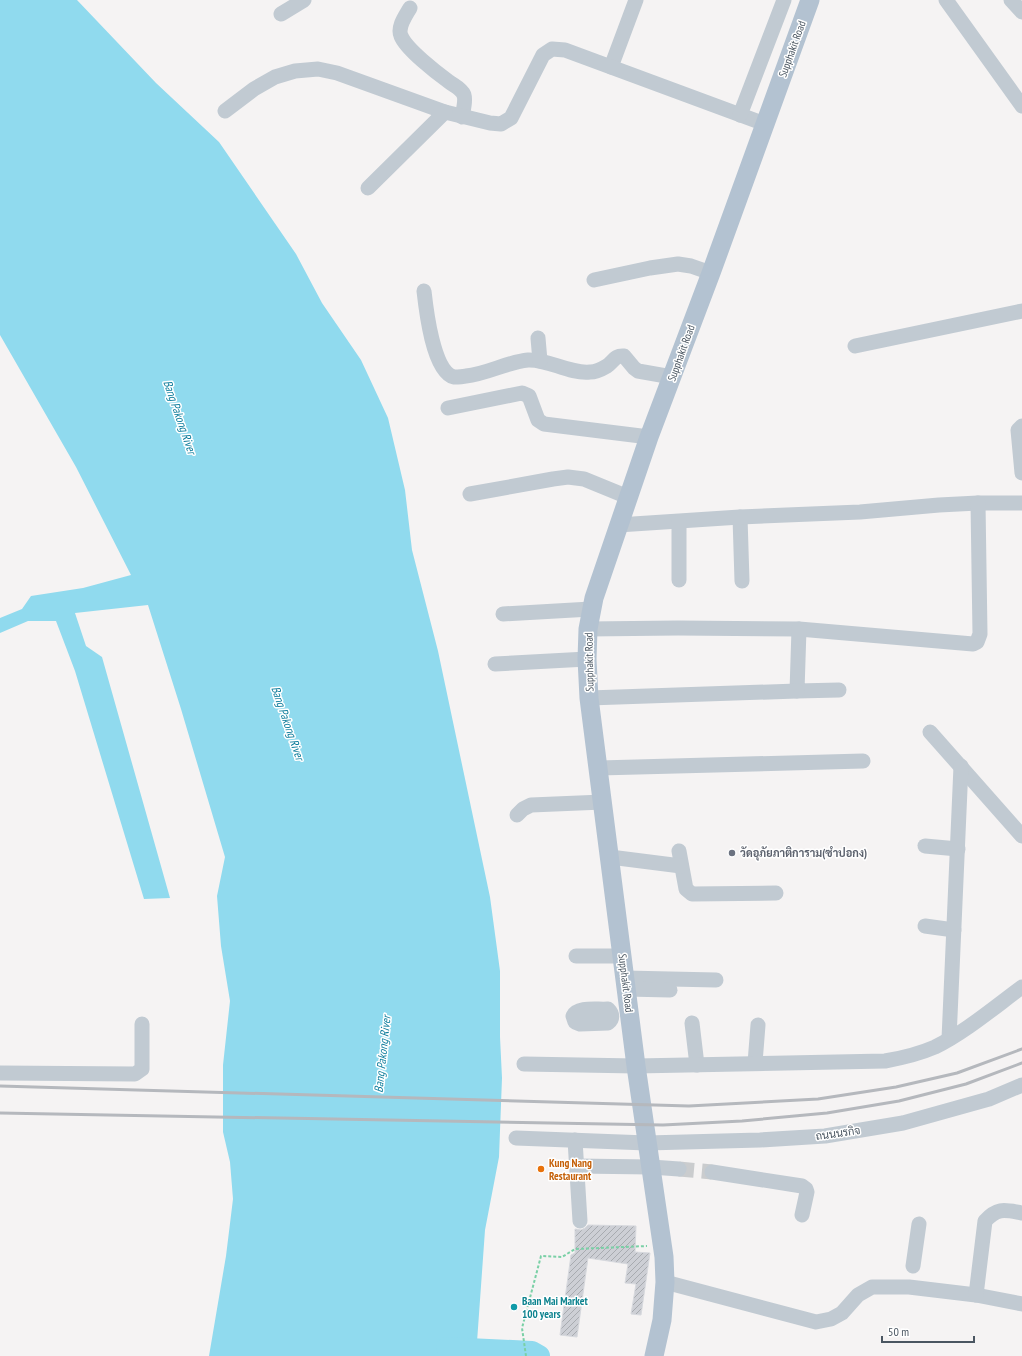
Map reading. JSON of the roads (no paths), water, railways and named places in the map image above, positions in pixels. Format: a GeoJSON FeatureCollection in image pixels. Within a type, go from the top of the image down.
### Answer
{"type":"FeatureCollection","features":[{"type":"Feature","properties":{"kind":"main road","name":"Supphakit Road"},"geometry":{"type":"LineString","coordinates":[[654,1356],[662,1320],[666,1282],[636,1066],[621,1017],[626,984],[622,956],[623,859],[603,802],[589,698],[587,658],[588,629],[591,609],[649,437],[711,273],[810,0]]}},
{"type":"Feature","properties":{"kind":"street"},"geometry":{"type":"LineString","coordinates":[[281,14],[304,0]]}},
{"type":"Feature","properties":{"kind":"street"},"geometry":{"type":"LineString","coordinates":[[611,67],[636,0]]}},
{"type":"Feature","properties":{"kind":"street"},"geometry":{"type":"LineString","coordinates":[[740,115],[784,0]]}},
{"type":"Feature","properties":{"kind":"street"},"geometry":{"type":"LineString","coordinates":[[946,0],[1022,106]]}},
{"type":"Feature","properties":{"kind":"street"},"geometry":{"type":"LineString","coordinates":[[1011,0],[1022,12]]}},
{"type":"Feature","properties":{"kind":"street"},"geometry":{"type":"LineString","coordinates":[[410,8],[400,28],[401,36],[406,44],[435,72],[461,90],[465,97],[462,117]]}},
{"type":"Feature","properties":{"kind":"street"},"geometry":{"type":"LineString","coordinates":[[224,111],[254,89],[275,77],[295,71],[318,69],[337,73],[445,112],[462,117],[501,124],[511,118],[543,54],[552,49],[565,50],[765,124]]}},
{"type":"Feature","properties":{"kind":"street"},"geometry":{"type":"LineString","coordinates":[[368,188],[445,112]]}},
{"type":"Feature","properties":{"kind":"street"},"geometry":{"type":"LineString","coordinates":[[594,280],[650,268],[678,264],[691,266],[711,273]]}},
{"type":"Feature","properties":{"kind":"street"},"geometry":{"type":"LineString","coordinates":[[424,291],[427,317],[434,348],[445,371],[453,377],[467,376],[527,360],[540,361],[574,372],[590,372],[608,365],[613,359],[624,356],[638,371],[672,377]]}},
{"type":"Feature","properties":{"kind":"street"},"geometry":{"type":"LineString","coordinates":[[855,346],[1022,311]]}},
{"type":"Feature","properties":{"kind":"street"},"geometry":{"type":"LineString","coordinates":[[538,338],[540,361]]}},
{"type":"Feature","properties":{"kind":"street"},"geometry":{"type":"LineString","coordinates":[[448,408],[522,393],[529,396],[538,420],[544,424],[649,437]]}},
{"type":"Feature","properties":{"kind":"street"},"geometry":{"type":"LineString","coordinates":[[1022,426],[1018,430],[1022,473]]}},
{"type":"Feature","properties":{"kind":"street"},"geometry":{"type":"LineString","coordinates":[[470,494],[568,477],[584,479],[628,497]]}},
{"type":"Feature","properties":{"kind":"street"},"geometry":{"type":"LineString","coordinates":[[618,526],[740,517],[860,512],[939,505],[978,503],[1022,504]]}},
{"type":"Feature","properties":{"kind":"street"},"geometry":{"type":"LineString","coordinates":[[588,629],[799,629],[973,644],[977,642],[980,634],[978,503]]}},
{"type":"Feature","properties":{"kind":"street"},"geometry":{"type":"LineString","coordinates":[[740,517],[742,582]]}},
{"type":"Feature","properties":{"kind":"street"},"geometry":{"type":"LineString","coordinates":[[679,522],[679,580]]}},
{"type":"Feature","properties":{"kind":"street"},"geometry":{"type":"LineString","coordinates":[[503,614],[591,609]]}},
{"type":"Feature","properties":{"kind":"street"},"geometry":{"type":"LineString","coordinates":[[797,691],[799,629]]}},
{"type":"Feature","properties":{"kind":"street"},"geometry":{"type":"LineString","coordinates":[[495,664],[587,658]]}},
{"type":"Feature","properties":{"kind":"street"},"geometry":{"type":"LineString","coordinates":[[589,698],[839,690]]}},
{"type":"Feature","properties":{"kind":"street"},"geometry":{"type":"LineString","coordinates":[[930,732],[1022,836]]}},
{"type":"Feature","properties":{"kind":"street"},"geometry":{"type":"LineString","coordinates":[[599,768],[863,761]]}},
{"type":"Feature","properties":{"kind":"street"},"geometry":{"type":"LineString","coordinates":[[949,1039],[961,766]]}},
{"type":"Feature","properties":{"kind":"street"},"geometry":{"type":"LineString","coordinates":[[517,815],[523,809],[531,805],[603,802]]}},
{"type":"Feature","properties":{"kind":"street"},"geometry":{"type":"LineString","coordinates":[[925,846],[958,849]]}},
{"type":"Feature","properties":{"kind":"street"},"geometry":{"type":"LineString","coordinates":[[680,851],[681,866],[686,889],[692,894],[776,893]]}},
{"type":"Feature","properties":{"kind":"street"},"geometry":{"type":"LineString","coordinates":[[623,859],[681,866]]}},
{"type":"Feature","properties":{"kind":"street"},"geometry":{"type":"LineString","coordinates":[[925,926],[954,930]]}},
{"type":"Feature","properties":{"kind":"street"},"geometry":{"type":"LineString","coordinates":[[576,956],[622,956]]}},
{"type":"Feature","properties":{"kind":"street"},"geometry":{"type":"LineString","coordinates":[[626,984],[716,980]]}},
{"type":"Feature","properties":{"kind":"street"},"geometry":{"type":"LineString","coordinates":[[626,984],[670,990]]}},
{"type":"Feature","properties":{"kind":"street"},"geometry":{"type":"LineString","coordinates":[[524,1064],[636,1066],[885,1061],[917,1054],[935,1047],[949,1039],[1022,987]]}},
{"type":"Feature","properties":{"kind":"street"},"geometry":{"type":"LineString","coordinates":[[692,1023],[697,1065]]}},
{"type":"Feature","properties":{"kind":"street"},"geometry":{"type":"LineString","coordinates":[[0,1073],[135,1074],[142,1069],[142,1024]]}},
{"type":"Feature","properties":{"kind":"street"},"geometry":{"type":"LineString","coordinates":[[755,1064],[758,1025]]}},
{"type":"Feature","properties":{"kind":"street","name":"ถนนนรกิจ"},"geometry":{"type":"LineString","coordinates":[[516,1138],[647,1143],[760,1140],[825,1136],[903,1123],[989,1099],[1022,1085]]}},
{"type":"Feature","properties":{"kind":"street"},"geometry":{"type":"LineString","coordinates":[[575,1140],[580,1221]]}},
{"type":"Feature","properties":{"kind":"street"},"geometry":{"type":"LineString","coordinates":[[576,1166],[679,1169]]}},
{"type":"Feature","properties":{"kind":"street"},"geometry":{"type":"LineString","coordinates":[[712,1172],[802,1186],[807,1192],[802,1215]]}},
{"type":"Feature","properties":{"kind":"street"},"geometry":{"type":"LineString","coordinates":[[976,1295],[985,1221],[993,1213],[1004,1210],[1022,1213]]}},
{"type":"Feature","properties":{"kind":"street"},"geometry":{"type":"LineString","coordinates":[[911,1276],[919,1224]]}},
{"type":"Feature","properties":{"kind":"street"},"geometry":{"type":"LineString","coordinates":[[666,1282],[816,1322],[831,1319],[842,1313],[858,1295],[872,1287],[911,1276],[976,1295],[1022,1304]]}},
{"type":"Feature","properties":{"kind":"water","name":"Bang Pakong River"},"geometry":{"type":"Polygon","coordinates":[[[0,0],[77,0],[156,83],[219,142],[296,254],[322,303],[361,360],[388,418],[405,490],[412,550],[438,651],[490,897],[500,971],[500,1037],[502,1078],[499,1157],[485,1230],[476,1356],[209,1356],[226,1256],[233,1199],[230,1162],[223,1132],[223,1065],[230,1001],[221,946],[217,896],[225,857],[148,605],[75,613],[86,646],[102,657],[170,898],[144,899],[75,671],[56,621],[28,621],[0,633],[0,618],[22,609],[31,596],[83,588],[131,575],[76,467],[0,335],[0,0]]]}},
{"type":"Feature","properties":{"kind":"waterway"},"geometry":{"type":"LineString","coordinates":[[447,1348],[532,1352],[539,1356]]}},
{"type":"Feature","properties":{"kind":"tunnel"},"geometry":{"type":"LineString","coordinates":[[679,1169],[712,1172]]}},
{"type":"Feature","properties":{"kind":"railway"},"geometry":{"type":"LineString","coordinates":[[0,1086],[689,1106],[818,1099],[896,1087],[957,1073],[1022,1049]]}},
{"type":"Feature","properties":{"kind":"railway"},"geometry":{"type":"LineString","coordinates":[[0,1113],[663,1125],[742,1121],[827,1113],[899,1101],[966,1084],[1022,1063]]}},
{"type":"Feature","properties":{"kind":"place","name":"วัดอุภัยภาติการาม(ซำปอกง)"},"geometry":{"type":"Point","coordinates":[732,853]}},
{"type":"Feature","properties":{"kind":"place","name":"Kung Nang Restaurant"},"geometry":{"type":"Point","coordinates":[541,1169]}},
{"type":"Feature","properties":{"kind":"place","name":"Baan Mai Market 100 years"},"geometry":{"type":"Point","coordinates":[514,1307]}}]}
